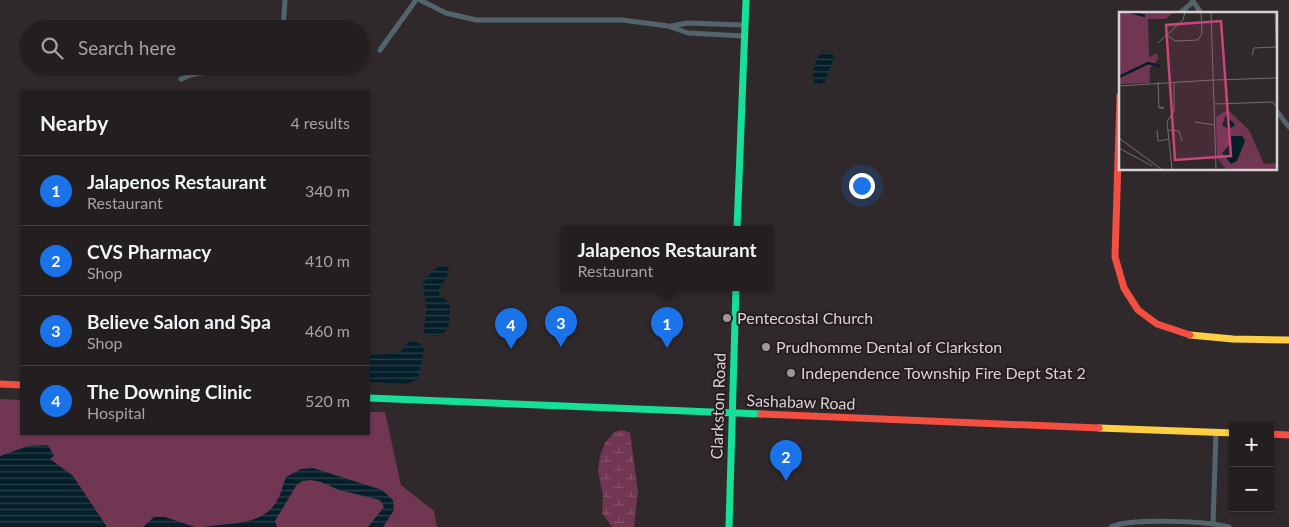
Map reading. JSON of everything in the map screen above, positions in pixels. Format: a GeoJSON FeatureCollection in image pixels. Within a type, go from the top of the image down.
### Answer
{"type":"FeatureCollection","features":[{"type":"Feature","properties":{"kind":"main road"},"geometry":{"type":"LineString","coordinates":[[737,226],[746,0]]}},
{"type":"Feature","properties":{"kind":"main road"},"geometry":{"type":"LineString","coordinates":[[1119,128],[1115,257],[1118,279],[1132,304],[1151,322],[1173,332],[1195,336],[1289,340]]}},
{"type":"Feature","properties":{"kind":"main road","name":"Clarkston Road"},"geometry":{"type":"LineString","coordinates":[[729,527],[736,291]]}},
{"type":"Feature","properties":{"kind":"main road"},"geometry":{"type":"LineString","coordinates":[[0,384],[20,385]]}},
{"type":"Feature","properties":{"kind":"main road","name":"Sashabaw Road"},"geometry":{"type":"LineString","coordinates":[[370,398],[1229,432]]}},
{"type":"Feature","properties":{"kind":"main road"},"geometry":{"type":"LineString","coordinates":[[1274,434],[1289,435]]}},
{"type":"Feature","properties":{"kind":"street"},"geometry":{"type":"LineString","coordinates":[[284,20],[286,0]]}},
{"type":"Feature","properties":{"kind":"street"},"geometry":{"type":"LineString","coordinates":[[380,50],[416,0]]}},
{"type":"Feature","properties":{"kind":"street"},"geometry":{"type":"LineString","coordinates":[[420,0],[446,13],[476,20],[608,19],[668,26],[688,33],[744,36]]}},
{"type":"Feature","properties":{"kind":"street"},"geometry":{"type":"LineString","coordinates":[[1181,12],[1192,1],[1200,12]]}},
{"type":"Feature","properties":{"kind":"street"},"geometry":{"type":"LineString","coordinates":[[668,26],[688,23],[744,25]]}},
{"type":"Feature","properties":{"kind":"street"},"geometry":{"type":"LineString","coordinates":[[181,79],[192,75]]}},
{"type":"Feature","properties":{"kind":"street"},"geometry":{"type":"LineString","coordinates":[[1276,110],[1289,127]]}},
{"type":"Feature","properties":{"kind":"street"},"geometry":{"type":"LineString","coordinates":[[1213,524],[1216,432]]}},
{"type":"Feature","properties":{"kind":"street"},"geometry":{"type":"LineString","coordinates":[[1111,527],[1128,522],[1213,524],[1229,527]]}},
{"type":"Feature","properties":{"kind":"green space"},"geometry":{"type":"Polygon","coordinates":[[[0,399],[20,400],[20,435],[370,435],[370,412],[385,412],[401,485],[434,511],[437,527],[0,527],[0,399]]]}},
{"type":"Feature","properties":{"kind":"green space"},"geometry":{"type":"Polygon","coordinates":[[[623,430],[630,433],[638,492],[634,527],[612,527],[602,513],[603,496],[598,471],[600,456],[605,443],[614,432],[623,430]]]}},
{"type":"Feature","properties":{"kind":"water"},"geometry":{"type":"Polygon","coordinates":[[[822,51],[833,53],[834,58],[825,82],[815,85],[814,67],[822,51]]]}},
{"type":"Feature","properties":{"kind":"water"},"geometry":{"type":"Polygon","coordinates":[[[441,265],[448,266],[449,273],[439,290],[439,295],[450,303],[450,319],[445,331],[436,337],[424,333],[426,305],[423,288],[426,278],[441,265]]]}},
{"type":"Feature","properties":{"kind":"water"},"geometry":{"type":"Polygon","coordinates":[[[410,340],[421,344],[424,350],[418,379],[408,384],[370,382],[370,355],[400,352],[410,340]]]}},
{"type":"Feature","properties":{"kind":"water"},"geometry":{"type":"Polygon","coordinates":[[[48,445],[54,456],[50,459],[73,476],[107,527],[0,527],[0,456],[28,446],[48,445]]]}},
{"type":"Feature","properties":{"kind":"water"},"geometry":{"type":"Polygon","coordinates":[[[313,468],[382,490],[393,500],[394,510],[383,527],[368,527],[384,507],[380,500],[339,490],[311,480],[302,481],[296,486],[275,521],[277,527],[204,527],[246,522],[255,519],[272,508],[281,494],[286,477],[301,469],[313,468]]]}},
{"type":"Feature","properties":{"kind":"water"},"geometry":{"type":"Polygon","coordinates":[[[154,517],[165,517],[195,527],[143,527],[154,517]]]}},
{"type":"Feature","properties":{"kind":"traffic: fast"},"geometry":{"type":"LineString","coordinates":[[737,226],[746,0]]}},
{"type":"Feature","properties":{"kind":"traffic: fast"},"geometry":{"type":"LineString","coordinates":[[729,527],[736,291]]}},
{"type":"Feature","properties":{"kind":"traffic: fast"},"geometry":{"type":"LineString","coordinates":[[370,398],[761,414]]}},
{"type":"Feature","properties":{"kind":"traffic: slow"},"geometry":{"type":"LineString","coordinates":[[1190,335],[1233,339],[1289,340]]}},
{"type":"Feature","properties":{"kind":"traffic: slow"},"geometry":{"type":"LineString","coordinates":[[1099,428],[1229,433]]}},
{"type":"Feature","properties":{"kind":"traffic: jam"},"geometry":{"type":"LineString","coordinates":[[1119,128],[1115,257],[1124,288],[1138,310],[1157,324],[1190,335]]}},
{"type":"Feature","properties":{"kind":"traffic: jam"},"geometry":{"type":"LineString","coordinates":[[0,384],[20,385]]}},
{"type":"Feature","properties":{"kind":"traffic: jam"},"geometry":{"type":"LineString","coordinates":[[761,414],[1099,428]]}},
{"type":"Feature","properties":{"kind":"traffic: jam"},"geometry":{"type":"LineString","coordinates":[[1274,434],[1289,435]]}},
{"type":"Feature","properties":{"kind":"place","name":"Pentecostal Church"},"geometry":{"type":"Point","coordinates":[727,318]}},
{"type":"Feature","properties":{"kind":"place","name":"Believe Salon and Spa"},"geometry":{"type":"Point","coordinates":[561,347]}},
{"type":"Feature","properties":{"kind":"place","name":"Prudhomme Dental of Clarkston"},"geometry":{"type":"Point","coordinates":[766,347]}},
{"type":"Feature","properties":{"kind":"place","name":"Jalapenos Restaurant"},"geometry":{"type":"Point","coordinates":[667,348]}},
{"type":"Feature","properties":{"kind":"place","name":"The Downing Clinic"},"geometry":{"type":"Point","coordinates":[511,349]}},
{"type":"Feature","properties":{"kind":"place","name":"Independence Township Fire Dept Stat 2"},"geometry":{"type":"Point","coordinates":[791,373]}},
{"type":"Feature","properties":{"kind":"place","name":"CVS Pharmacy"},"geometry":{"type":"Point","coordinates":[786,481]}}]}
